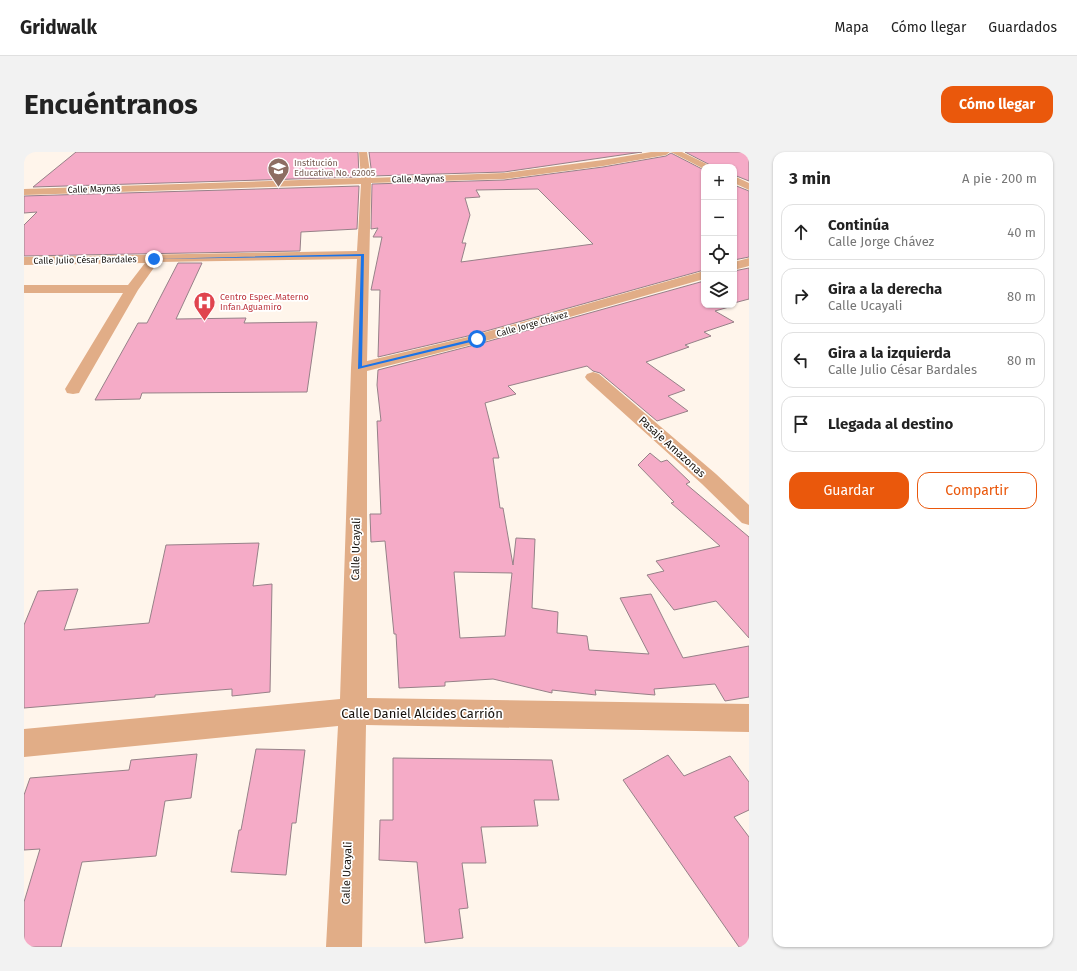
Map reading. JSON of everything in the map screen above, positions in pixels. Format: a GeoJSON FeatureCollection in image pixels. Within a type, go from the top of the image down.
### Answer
{"type":"FeatureCollection","features":[{"type":"Feature","properties":{"kind":"street","name":"Calle Ucayali"},"geometry":{"type":"LineString","coordinates":[[344,947],[353,711],[359,368],[362,255],[366,180],[363,152]]}},
{"type":"Feature","properties":{"kind":"street","name":"Calle Maynas"},"geometry":{"type":"LineString","coordinates":[[24,192],[504,176],[603,163],[666,152]]}},
{"type":"Feature","properties":{"kind":"street"},"geometry":{"type":"LineString","coordinates":[[675,152],[701,164]]}},
{"type":"Feature","properties":{"kind":"street"},"geometry":{"type":"LineString","coordinates":[[737,181],[749,187]]}},
{"type":"Feature","properties":{"kind":"street","name":"Calle Julio César Bardales"},"geometry":{"type":"LineString","coordinates":[[24,261],[362,255]]}},
{"type":"Feature","properties":{"kind":"street"},"geometry":{"type":"LineString","coordinates":[[73,389],[132,289],[154,259]]}},
{"type":"Feature","properties":{"kind":"street"},"geometry":{"type":"LineString","coordinates":[[737,265],[749,262]]}},
{"type":"Feature","properties":{"kind":"street","name":"Calle Jorge Chávez"},"geometry":{"type":"LineString","coordinates":[[359,368],[477,339],[701,276]]}},
{"type":"Feature","properties":{"kind":"street"},"geometry":{"type":"LineString","coordinates":[[24,289],[132,289]]}},
{"type":"Feature","properties":{"kind":"street","name":"Pasaje Amazonas"},"geometry":{"type":"LineString","coordinates":[[594,377],[709,479],[749,517]]}},
{"type":"Feature","properties":{"kind":"street","name":"Calle Daniel Alcides Carrión"},"geometry":{"type":"LineString","coordinates":[[24,743],[353,711],[749,718]]}},
{"type":"Feature","properties":{"kind":"building"},"geometry":{"type":"Polygon","coordinates":[[[76,152],[358,152],[359,177],[33,187],[76,152]]]}},
{"type":"Feature","properties":{"kind":"building"},"geometry":{"type":"Polygon","coordinates":[[[369,152],[642,152],[504,172],[372,176],[369,152]]]}},
{"type":"Feature","properties":{"kind":"building"},"geometry":{"type":"Polygon","coordinates":[[[685,152],[749,152],[749,181],[737,176],[737,164],[708,164],[685,152]]]}},
{"type":"Feature","properties":{"kind":"building"},"geometry":{"type":"Polygon","coordinates":[[[671,153],[701,168],[701,271],[472,335],[378,357],[380,290],[371,290],[382,237],[373,237],[378,228],[371,229],[372,184],[504,180],[603,167],[666,156],[671,153]],[[538,189],[476,190],[480,197],[465,198],[470,215],[462,243],[466,243],[461,262],[593,244],[538,189]]]}},
{"type":"Feature","properties":{"kind":"building"},"geometry":{"type":"Polygon","coordinates":[[[359,186],[357,229],[301,232],[300,251],[24,256],[24,225],[37,212],[24,213],[24,196],[359,186]]]}},
{"type":"Feature","properties":{"kind":"building"},"geometry":{"type":"Polygon","coordinates":[[[737,186],[749,191],[749,257],[737,259],[737,186]]]}},
{"type":"Feature","properties":{"kind":"building"},"geometry":{"type":"Polygon","coordinates":[[[178,263],[202,263],[176,319],[246,318],[244,323],[317,322],[307,392],[142,393],[140,399],[95,400],[138,323],[147,323],[178,263]]]}},
{"type":"Feature","properties":{"kind":"building"},"geometry":{"type":"Polygon","coordinates":[[[749,268],[749,299],[737,302],[737,272],[737,270],[749,268]]]}},
{"type":"Feature","properties":{"kind":"building"},"geometry":{"type":"Polygon","coordinates":[[[701,282],[701,308],[726,308],[715,311],[734,322],[704,332],[711,336],[685,345],[689,347],[646,362],[685,390],[668,396],[688,411],[657,421],[600,373],[593,371],[587,366],[508,386],[516,394],[485,403],[499,458],[493,458],[500,508],[503,508],[513,565],[516,538],[535,539],[532,608],[558,612],[557,633],[587,636],[589,650],[649,654],[620,598],[651,594],[683,658],[749,646],[749,697],[725,701],[715,684],[654,689],[655,695],[595,690],[596,695],[552,690],[552,693],[493,679],[445,682],[445,686],[399,688],[396,634],[394,634],[385,541],[371,542],[370,514],[381,514],[377,421],[381,421],[377,385],[378,370],[482,343],[701,282]],[[454,572],[460,638],[505,636],[512,573],[454,572]]]}},
{"type":"Feature","properties":{"kind":"building"},"geometry":{"type":"Polygon","coordinates":[[[650,453],[661,462],[667,460],[690,482],[686,484],[749,537],[749,638],[716,601],[674,610],[647,575],[664,571],[656,561],[720,546],[671,503],[674,502],[638,465],[650,453]]]}},
{"type":"Feature","properties":{"kind":"building"},"geometry":{"type":"Polygon","coordinates":[[[259,543],[253,586],[272,584],[270,692],[232,696],[232,689],[24,708],[24,625],[38,591],[78,589],[64,630],[149,623],[166,545],[259,543]]]}},
{"type":"Feature","properties":{"kind":"building"},"geometry":{"type":"Polygon","coordinates":[[[256,749],[305,750],[296,823],[292,823],[286,875],[231,872],[239,830],[241,830],[256,749]]]}},
{"type":"Feature","properties":{"kind":"building"},"geometry":{"type":"Polygon","coordinates":[[[197,754],[191,798],[165,801],[156,856],[82,862],[61,947],[24,947],[24,902],[40,849],[24,850],[24,795],[30,778],[129,770],[131,760],[197,754]]]}},
{"type":"Feature","properties":{"kind":"building"},"geometry":{"type":"Polygon","coordinates":[[[668,755],[684,776],[730,756],[749,782],[749,810],[734,817],[749,837],[749,947],[739,947],[623,780],[668,755]]]}},
{"type":"Feature","properties":{"kind":"building"},"geometry":{"type":"Polygon","coordinates":[[[393,758],[552,760],[559,800],[534,800],[538,826],[481,827],[486,863],[462,863],[468,908],[459,909],[463,938],[425,943],[417,862],[379,860],[380,820],[393,820],[393,758]]]}},
{"type":"Feature","properties":{"kind":"place","name":"Institución Educativa No. 62005"},"geometry":{"type":"Point","coordinates":[278,188]}},
{"type":"Feature","properties":{"kind":"place","name":"Centro Espec.Materno Infan.Aguamiro"},"geometry":{"type":"Point","coordinates":[205,322]}},
{"type":"Feature","properties":{"kind":"route"},"geometry":{"type":"LineString","coordinates":[[154,259],[362,255],[359,368],[477,339]]}}]}
